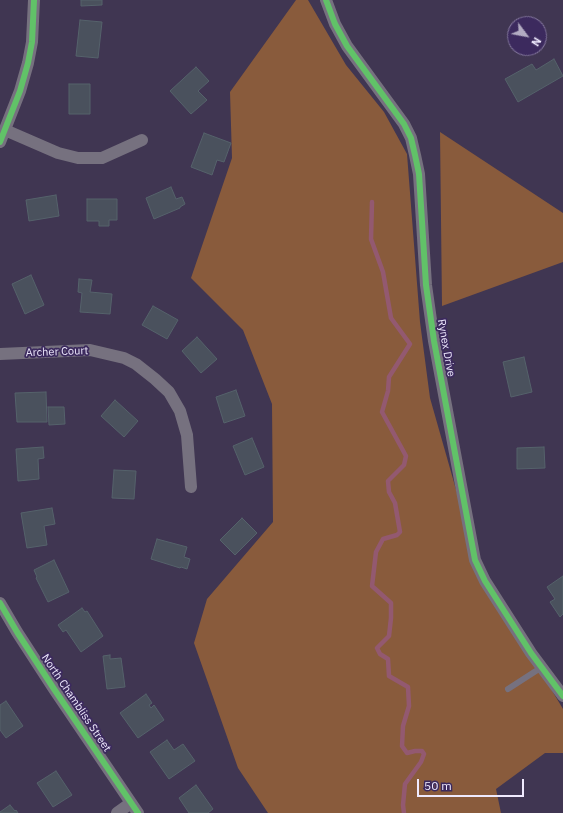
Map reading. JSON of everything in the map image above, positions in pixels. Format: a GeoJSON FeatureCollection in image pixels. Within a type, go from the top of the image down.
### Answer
{"type":"FeatureCollection","features":[{"type":"Feature","properties":{"kind":"street"},"geometry":{"type":"LineString","coordinates":[[0,142],[20,91],[28,62],[32,42],[34,0]]}},
{"type":"Feature","properties":{"kind":"street","name":"Rynex Drive"},"geometry":{"type":"LineString","coordinates":[[326,0],[335,24],[347,46],[398,116],[411,138],[419,174],[426,285],[434,341],[475,560],[485,582],[563,696]]}},
{"type":"Feature","properties":{"kind":"street"},"geometry":{"type":"LineString","coordinates":[[5,130],[58,153],[78,158],[102,158],[142,140]]}},
{"type":"Feature","properties":{"kind":"street","name":"Archer Court"},"geometry":{"type":"LineString","coordinates":[[0,354],[90,350],[124,358],[136,364],[169,392],[180,412],[188,435],[191,487]]}},
{"type":"Feature","properties":{"kind":"street","name":"North Chambliss Street"},"geometry":{"type":"LineString","coordinates":[[0,603],[17,632],[135,808]]}},
{"type":"Feature","properties":{"kind":"street"},"geometry":{"type":"LineString","coordinates":[[117,813],[135,808]]}},
{"type":"Feature","properties":{"kind":"lane"},"geometry":{"type":"LineString","coordinates":[[508,689],[542,667]]}},
{"type":"Feature","properties":{"kind":"shaded area"},"geometry":{"type":"Polygon","coordinates":[[[296,0],[308,0],[346,65],[384,112],[407,154],[420,322],[430,398],[478,567],[563,709],[563,753],[545,753],[496,789],[501,813],[268,813],[238,768],[194,643],[207,599],[273,522],[272,404],[243,330],[191,278],[232,158],[230,92],[296,0]]]}},
{"type":"Feature","properties":{"kind":"shaded area"},"geometry":{"type":"Polygon","coordinates":[[[440,132],[563,213],[563,262],[442,306],[440,132]]]}},
{"type":"Feature","properties":{"kind":"building"},"geometry":{"type":"Polygon","coordinates":[[[81,0],[102,0],[102,5],[81,6],[81,0]]]}},
{"type":"Feature","properties":{"kind":"building"},"geometry":{"type":"Polygon","coordinates":[[[80,20],[102,22],[98,58],[76,56],[80,20]]]}},
{"type":"Feature","properties":{"kind":"building"},"geometry":{"type":"Polygon","coordinates":[[[554,59],[563,76],[518,102],[505,79],[532,64],[536,70],[554,59]]]}},
{"type":"Feature","properties":{"kind":"building"},"geometry":{"type":"Polygon","coordinates":[[[196,67],[209,81],[198,91],[207,100],[191,114],[170,91],[196,67]]]}},
{"type":"Feature","properties":{"kind":"building"},"geometry":{"type":"Polygon","coordinates":[[[69,84],[90,84],[90,114],[69,114],[69,84]]]}},
{"type":"Feature","properties":{"kind":"building"},"geometry":{"type":"Polygon","coordinates":[[[204,133],[231,143],[224,162],[217,160],[212,175],[191,167],[204,133]]]}},
{"type":"Feature","properties":{"kind":"building"},"geometry":{"type":"Polygon","coordinates":[[[171,187],[176,199],[182,197],[185,204],[180,208],[154,219],[146,198],[171,187]]]}},
{"type":"Feature","properties":{"kind":"building"},"geometry":{"type":"Polygon","coordinates":[[[56,195],[59,216],[29,221],[26,200],[56,195]]]}},
{"type":"Feature","properties":{"kind":"building"},"geometry":{"type":"Polygon","coordinates":[[[87,199],[117,199],[117,220],[109,220],[109,226],[99,226],[99,221],[87,221],[87,199]]]}},
{"type":"Feature","properties":{"kind":"building"},"geometry":{"type":"Polygon","coordinates":[[[31,275],[44,305],[25,314],[12,284],[31,275]]]}},
{"type":"Feature","properties":{"kind":"building"},"geometry":{"type":"Polygon","coordinates":[[[79,279],[92,280],[90,292],[112,294],[110,314],[80,312],[82,293],[78,292],[79,279]]]}},
{"type":"Feature","properties":{"kind":"building"},"geometry":{"type":"Polygon","coordinates":[[[153,306],[178,320],[167,339],[142,325],[153,306]]]}},
{"type":"Feature","properties":{"kind":"building"},"geometry":{"type":"Polygon","coordinates":[[[197,337],[217,359],[201,373],[182,351],[197,337]]]}},
{"type":"Feature","properties":{"kind":"building"},"geometry":{"type":"Polygon","coordinates":[[[524,357],[532,392],[511,397],[503,362],[524,357]]]}},
{"type":"Feature","properties":{"kind":"building"},"geometry":{"type":"Polygon","coordinates":[[[236,390],[245,416],[224,423],[216,397],[236,390]]]}},
{"type":"Feature","properties":{"kind":"building"},"geometry":{"type":"Polygon","coordinates":[[[46,392],[47,422],[17,422],[15,393],[46,392]]]}},
{"type":"Feature","properties":{"kind":"building"},"geometry":{"type":"Polygon","coordinates":[[[115,400],[138,421],[124,437],[101,416],[115,400]]]}},
{"type":"Feature","properties":{"kind":"building"},"geometry":{"type":"Polygon","coordinates":[[[48,407],[64,407],[65,424],[49,425],[48,407]]]}},
{"type":"Feature","properties":{"kind":"building"},"geometry":{"type":"Polygon","coordinates":[[[252,438],[264,467],[245,475],[233,446],[252,438]]]}},
{"type":"Feature","properties":{"kind":"building"},"geometry":{"type":"Polygon","coordinates":[[[43,447],[44,458],[38,459],[39,479],[18,481],[16,449],[43,447]]]}},
{"type":"Feature","properties":{"kind":"building"},"geometry":{"type":"Polygon","coordinates":[[[544,447],[545,468],[517,469],[517,448],[544,447]]]}},
{"type":"Feature","properties":{"kind":"building"},"geometry":{"type":"Polygon","coordinates":[[[114,470],[136,471],[134,499],[112,498],[114,470]]]}},
{"type":"Feature","properties":{"kind":"building"},"geometry":{"type":"Polygon","coordinates":[[[52,508],[55,524],[44,526],[47,545],[27,548],[21,513],[52,508]]]}},
{"type":"Feature","properties":{"kind":"building"},"geometry":{"type":"Polygon","coordinates":[[[242,518],[257,533],[235,555],[220,540],[242,518]]]}},
{"type":"Feature","properties":{"kind":"building"},"geometry":{"type":"Polygon","coordinates":[[[157,539],[187,547],[184,557],[190,559],[187,569],[151,559],[157,539]]]}},
{"type":"Feature","properties":{"kind":"building"},"geometry":{"type":"Polygon","coordinates":[[[54,560],[69,592],[48,602],[36,578],[37,577],[34,570],[54,560]]]}},
{"type":"Feature","properties":{"kind":"building"},"geometry":{"type":"Polygon","coordinates":[[[563,576],[563,614],[560,617],[550,602],[555,599],[547,587],[563,576]]]}},
{"type":"Feature","properties":{"kind":"building"},"geometry":{"type":"Polygon","coordinates":[[[82,608],[85,612],[87,611],[103,636],[81,652],[66,630],[63,632],[58,625],[82,608]]]}},
{"type":"Feature","properties":{"kind":"building"},"geometry":{"type":"Polygon","coordinates":[[[110,655],[110,659],[121,658],[125,687],[107,689],[103,656],[110,655]]]}},
{"type":"Feature","properties":{"kind":"building"},"geometry":{"type":"Polygon","coordinates":[[[146,694],[152,703],[149,705],[151,708],[154,705],[164,720],[138,738],[120,713],[146,694]]]}},
{"type":"Feature","properties":{"kind":"building"},"geometry":{"type":"Polygon","coordinates":[[[6,701],[23,726],[6,738],[0,730],[0,705],[6,701]]]}},
{"type":"Feature","properties":{"kind":"building"},"geometry":{"type":"Polygon","coordinates":[[[167,740],[174,750],[183,744],[195,761],[169,779],[150,752],[167,740]]]}},
{"type":"Feature","properties":{"kind":"building"},"geometry":{"type":"Polygon","coordinates":[[[56,771],[72,795],[53,807],[37,783],[56,771]]]}},
{"type":"Feature","properties":{"kind":"building"},"geometry":{"type":"Polygon","coordinates":[[[196,785],[213,809],[208,813],[189,813],[179,798],[196,785]]]}},
{"type":"Feature","properties":{"kind":"building"},"geometry":{"type":"Polygon","coordinates":[[[10,805],[18,813],[0,813],[0,812],[10,805]]]}},
{"type":"Feature","properties":{"kind":"waterway"},"geometry":{"type":"LineString","coordinates":[[372,202],[371,239],[383,272],[391,318],[410,344],[389,377],[388,391],[382,412],[406,456],[404,465],[388,481],[389,492],[395,503],[400,532],[397,535],[383,539],[376,552],[372,586],[391,603],[389,636],[377,648],[380,654],[388,659],[389,676],[408,687],[409,706],[403,726],[402,746],[407,753],[422,751],[424,754],[421,762],[405,784],[403,805],[404,813]]}},
{"type":"Feature","properties":{"kind":"cycle path"},"geometry":{"type":"LineString","coordinates":[[0,142],[20,91],[28,63],[32,42],[34,0]]}},
{"type":"Feature","properties":{"kind":"cycle path"},"geometry":{"type":"LineString","coordinates":[[326,0],[335,24],[347,46],[404,124],[411,138],[419,174],[426,285],[434,341],[475,560],[485,581],[531,653],[563,696]]}},
{"type":"Feature","properties":{"kind":"cycle path"},"geometry":{"type":"LineString","coordinates":[[0,603],[54,689],[138,813]]}}]}
